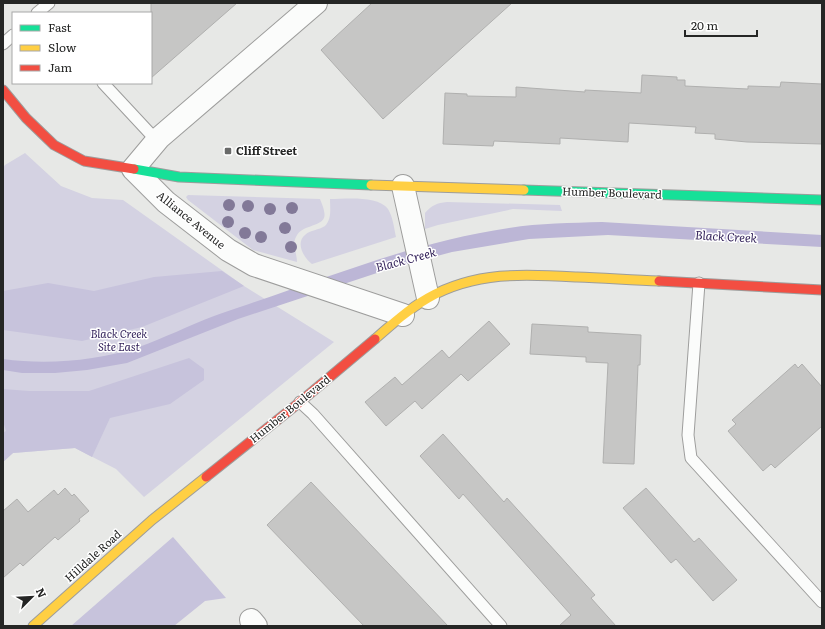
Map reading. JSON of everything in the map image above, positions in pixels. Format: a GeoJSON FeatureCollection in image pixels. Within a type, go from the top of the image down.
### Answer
{"type":"FeatureCollection","features":[{"type":"Feature","properties":{"kind":"street"},"geometry":{"type":"LineString","coordinates":[[3,90],[26,118],[54,146],[84,160],[134,169],[157,141],[316,3]]}},
{"type":"Feature","properties":{"kind":"street","name":"Humber Boulevard"},"geometry":{"type":"LineString","coordinates":[[134,169],[179,177],[822,200]]}},
{"type":"Feature","properties":{"kind":"street","name":"Alliance Avenue"},"geometry":{"type":"LineString","coordinates":[[134,169],[166,202],[228,250],[254,265],[374,304],[403,315]]}},
{"type":"Feature","properties":{"kind":"street"},"geometry":{"type":"LineString","coordinates":[[402,186],[428,298]]}},
{"type":"Feature","properties":{"kind":"street","name":"Humber Boulevard"},"geometry":{"type":"LineString","coordinates":[[152,520],[300,402],[403,315],[428,298],[455,286],[487,277],[529,274],[822,290]]}},
{"type":"Feature","properties":{"kind":"street","name":"Hilldale Road"},"geometry":{"type":"LineString","coordinates":[[33,626],[152,520]]}},
{"type":"Feature","properties":{"kind":"lane"},"geometry":{"type":"LineString","coordinates":[[39,12],[49,3]]}},
{"type":"Feature","properties":{"kind":"lane"},"geometry":{"type":"LineString","coordinates":[[3,44],[12,36]]}},
{"type":"Feature","properties":{"kind":"lane"},"geometry":{"type":"LineString","coordinates":[[104,84],[157,141]]}},
{"type":"Feature","properties":{"kind":"lane"},"geometry":{"type":"LineString","coordinates":[[699,283],[688,435],[691,458],[822,602]]}},
{"type":"Feature","properties":{"kind":"lane"},"geometry":{"type":"LineString","coordinates":[[300,402],[313,414],[501,626]]}},
{"type":"Feature","properties":{"kind":"green space","name":"Black Creek Site East"},"geometry":{"type":"Polygon","coordinates":[[[25,153],[61,186],[92,198],[123,200],[244,286],[334,342],[144,497],[116,469],[75,448],[13,453],[3,462],[3,168],[5,165],[25,153]]]}},
{"type":"Feature","properties":{"kind":"green space"},"geometry":{"type":"Polygon","coordinates":[[[188,195],[320,199],[324,208],[324,218],[319,223],[298,233],[295,240],[297,262],[253,250],[188,200],[186,197],[188,195]]]}},
{"type":"Feature","properties":{"kind":"green space"},"geometry":{"type":"Polygon","coordinates":[[[330,199],[361,199],[377,202],[383,205],[388,209],[391,215],[396,237],[312,264],[306,258],[302,250],[302,238],[307,233],[325,226],[329,220],[330,199]]]}},
{"type":"Feature","properties":{"kind":"green space"},"geometry":{"type":"Polygon","coordinates":[[[447,202],[560,205],[562,211],[513,209],[425,229],[425,213],[435,205],[447,202]]]}},
{"type":"Feature","properties":{"kind":"shaded area"},"geometry":{"type":"Polygon","coordinates":[[[222,271],[244,286],[142,327],[82,341],[3,330],[3,291],[48,283],[94,291],[154,277],[222,271]]]}},
{"type":"Feature","properties":{"kind":"shaded area"},"geometry":{"type":"Polygon","coordinates":[[[189,358],[204,369],[204,380],[170,404],[110,418],[92,457],[75,448],[13,453],[3,462],[3,433],[6,431],[3,421],[3,389],[29,391],[89,391],[189,358]]]}},
{"type":"Feature","properties":{"kind":"shaded area"},"geometry":{"type":"Polygon","coordinates":[[[173,537],[226,598],[205,601],[174,626],[71,626],[173,537]]]}},
{"type":"Feature","properties":{"kind":"water","name":"Black Creek"},"geometry":{"type":"Polygon","coordinates":[[[602,222],[822,235],[822,247],[608,235],[529,239],[452,252],[392,268],[238,319],[127,363],[87,370],[55,373],[22,373],[3,370],[3,359],[54,362],[89,359],[123,352],[158,340],[222,313],[377,260],[442,241],[521,226],[602,222]]]}},
{"type":"Feature","properties":{"kind":"building"},"geometry":{"type":"Polygon","coordinates":[[[151,3],[237,3],[152,77],[151,3]]]}},
{"type":"Feature","properties":{"kind":"building"},"geometry":{"type":"Polygon","coordinates":[[[372,3],[512,3],[383,119],[321,50],[372,3]]]}},
{"type":"Feature","properties":{"kind":"building"},"geometry":{"type":"Polygon","coordinates":[[[642,75],[677,77],[677,80],[685,80],[685,86],[748,89],[748,86],[780,87],[781,82],[822,84],[822,144],[747,142],[715,139],[715,134],[695,133],[696,127],[629,123],[628,142],[560,138],[560,144],[494,141],[493,146],[443,144],[445,93],[467,94],[467,96],[516,97],[516,87],[585,92],[585,90],[641,93],[642,75]]]}},
{"type":"Feature","properties":{"kind":"building"},"geometry":{"type":"Polygon","coordinates":[[[489,321],[510,344],[468,381],[461,374],[422,409],[415,401],[386,426],[365,402],[395,377],[402,385],[442,350],[449,358],[489,321]]]}},
{"type":"Feature","properties":{"kind":"building"},"geometry":{"type":"Polygon","coordinates":[[[532,324],[588,327],[588,332],[641,335],[640,365],[638,365],[634,464],[603,463],[608,363],[586,362],[586,357],[530,354],[532,324]]]}},
{"type":"Feature","properties":{"kind":"building"},"geometry":{"type":"Polygon","coordinates":[[[795,364],[798,368],[802,364],[822,387],[822,426],[775,468],[771,464],[763,471],[728,431],[736,424],[732,420],[795,364]]]}},
{"type":"Feature","properties":{"kind":"building"},"geometry":{"type":"Polygon","coordinates":[[[443,434],[504,502],[507,498],[595,595],[591,598],[616,626],[559,626],[571,615],[463,494],[459,499],[420,456],[443,434]]]}},
{"type":"Feature","properties":{"kind":"building"},"geometry":{"type":"Polygon","coordinates":[[[311,482],[448,626],[364,626],[267,525],[311,482]]]}},
{"type":"Feature","properties":{"kind":"building"},"geometry":{"type":"Polygon","coordinates":[[[65,488],[72,496],[74,494],[89,511],[58,540],[55,537],[23,566],[20,563],[3,578],[3,511],[17,499],[28,512],[54,490],[58,495],[65,488]]]}},
{"type":"Feature","properties":{"kind":"building"},"geometry":{"type":"Polygon","coordinates":[[[646,488],[694,542],[699,538],[737,580],[713,601],[676,559],[671,563],[623,508],[646,488]]]}},
{"type":"Feature","properties":{"kind":"traffic: fast"},"geometry":{"type":"LineString","coordinates":[[134,169],[179,177],[371,185]]}},
{"type":"Feature","properties":{"kind":"traffic: fast"},"geometry":{"type":"LineString","coordinates":[[524,190],[822,200]]}},
{"type":"Feature","properties":{"kind":"traffic: slow"},"geometry":{"type":"LineString","coordinates":[[371,185],[524,190]]}},
{"type":"Feature","properties":{"kind":"traffic: slow"},"geometry":{"type":"LineString","coordinates":[[375,339],[394,322],[428,298],[446,289],[482,279],[501,276],[538,275],[659,281]]}},
{"type":"Feature","properties":{"kind":"traffic: slow"},"geometry":{"type":"LineString","coordinates":[[33,626],[152,520],[206,477]]}},
{"type":"Feature","properties":{"kind":"traffic: jam"},"geometry":{"type":"LineString","coordinates":[[3,90],[26,118],[54,145],[84,161],[134,169]]}},
{"type":"Feature","properties":{"kind":"traffic: jam"},"geometry":{"type":"LineString","coordinates":[[659,281],[822,290]]}},
{"type":"Feature","properties":{"kind":"traffic: jam"},"geometry":{"type":"LineString","coordinates":[[206,477],[300,402],[375,339]]}},
{"type":"Feature","properties":{"kind":"place","name":"Cliff Street"},"geometry":{"type":"Point","coordinates":[228,151]}}]}
